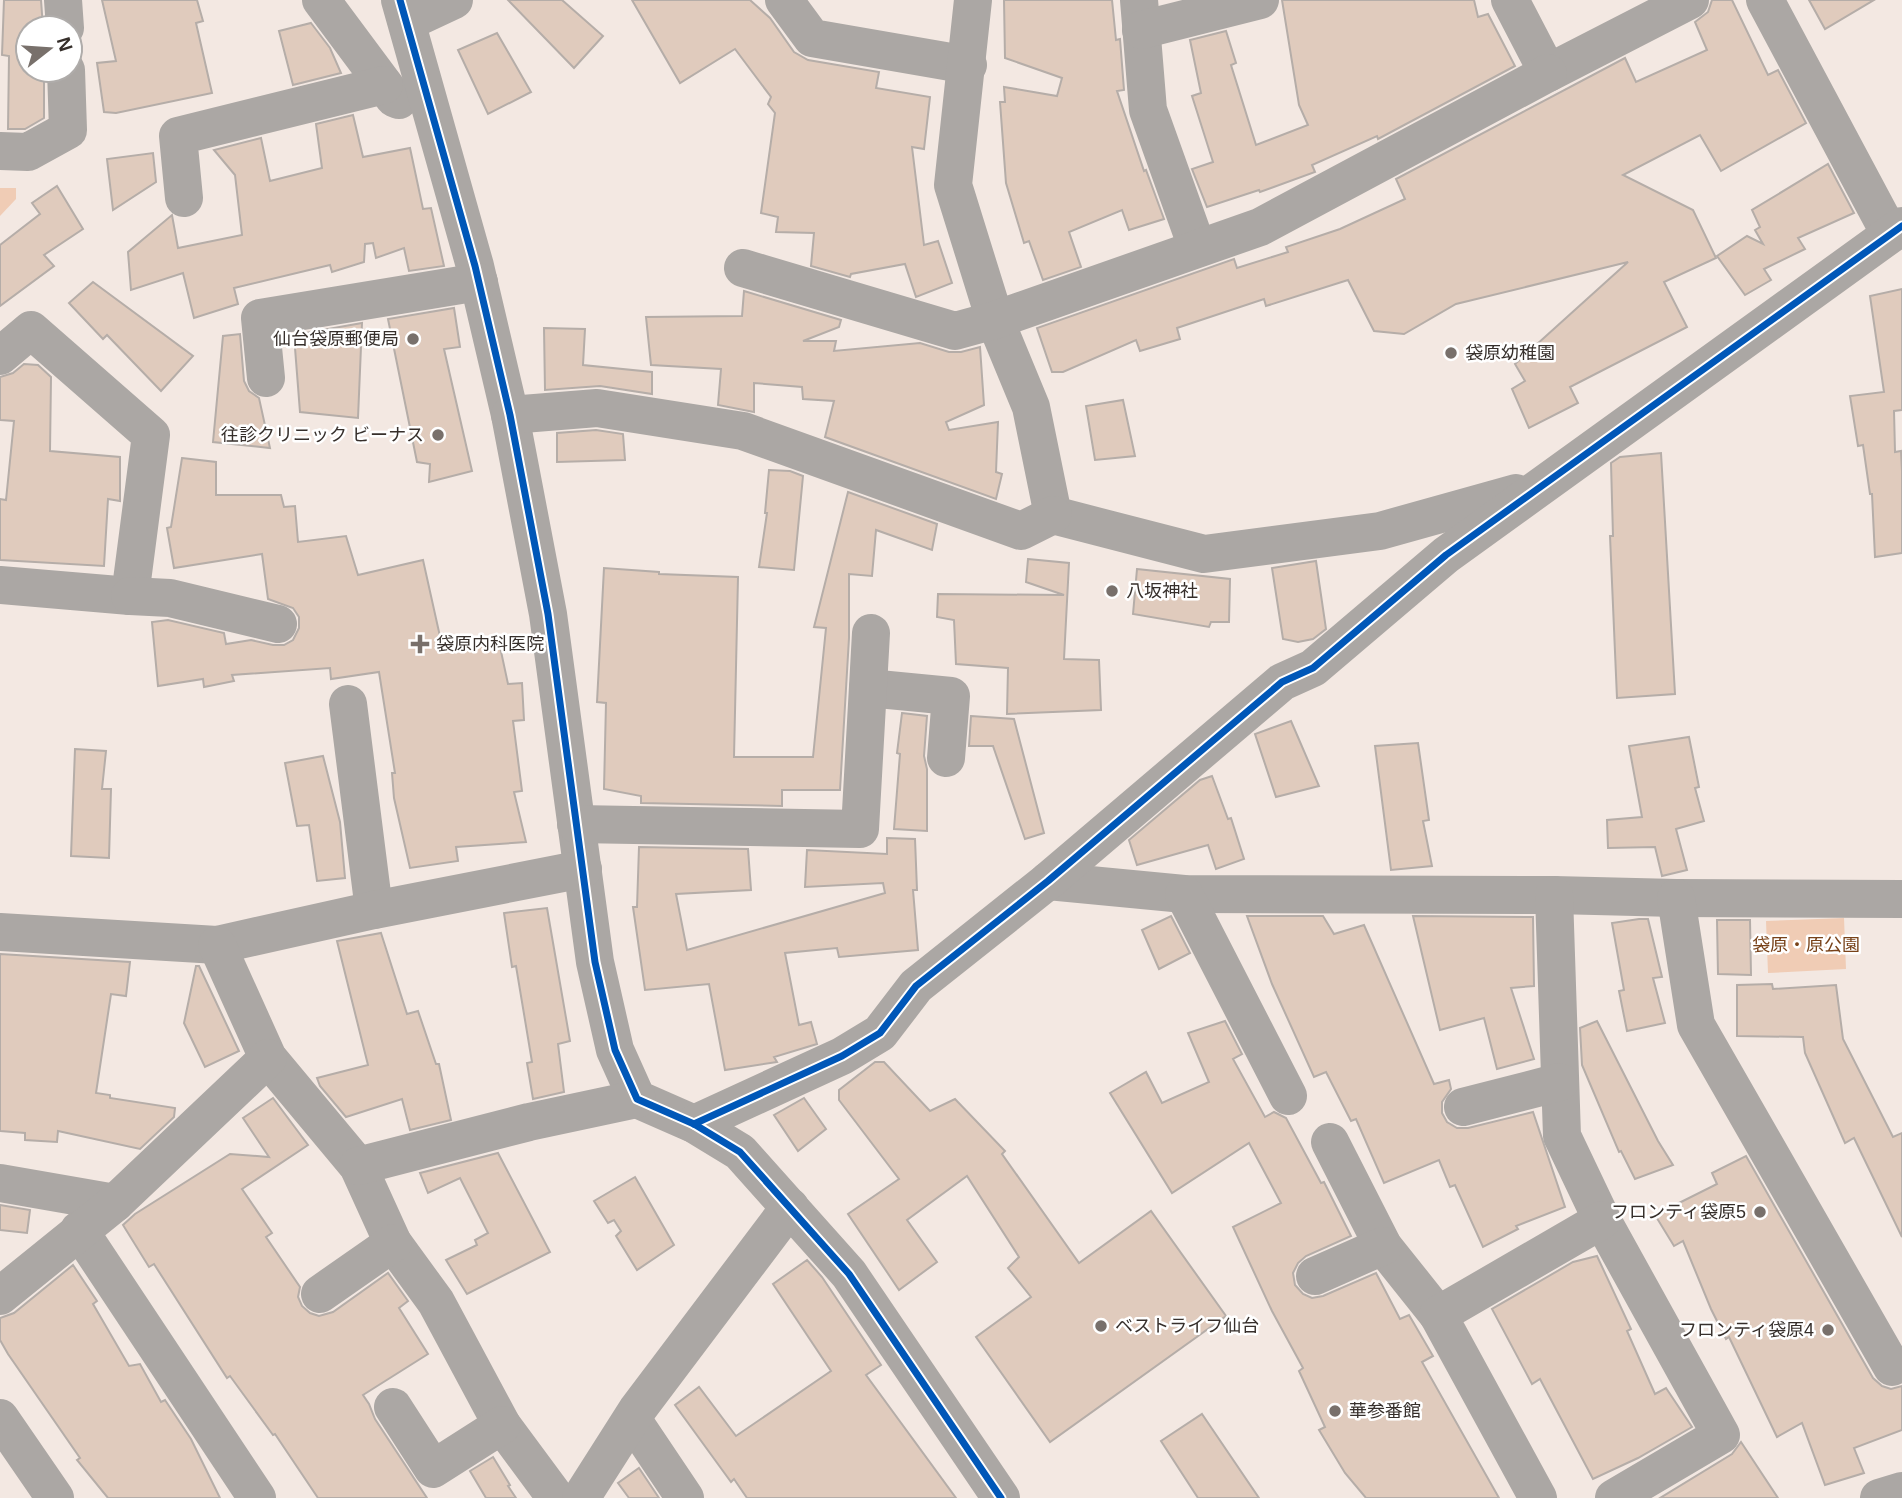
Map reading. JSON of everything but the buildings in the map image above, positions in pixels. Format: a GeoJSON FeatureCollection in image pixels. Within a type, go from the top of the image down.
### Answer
{"type":"FeatureCollection","features":[{"type":"Feature","properties":{"kind":"street"},"geometry":{"type":"LineString","coordinates":[[321,0],[394,98],[432,113]]}},
{"type":"Feature","properties":{"kind":"street"},"geometry":{"type":"LineString","coordinates":[[454,0],[403,11],[479,282],[510,415],[548,614],[595,962],[615,1050],[636,1098]]}},
{"type":"Feature","properties":{"kind":"street"},"geometry":{"type":"LineString","coordinates":[[784,0],[813,38],[968,65]]}},
{"type":"Feature","properties":{"kind":"street"},"geometry":{"type":"LineString","coordinates":[[974,0],[953,185],[995,320],[1031,407],[1053,515]]}},
{"type":"Feature","properties":{"kind":"street"},"geometry":{"type":"LineString","coordinates":[[1197,247],[1148,110],[1140,15],[1260,0]]}},
{"type":"Feature","properties":{"kind":"street"},"geometry":{"type":"LineString","coordinates":[[1510,0],[1548,73]]}},
{"type":"Feature","properties":{"kind":"street"},"geometry":{"type":"LineString","coordinates":[[743,268],[955,331],[995,320],[1260,227],[1690,0]]}},
{"type":"Feature","properties":{"kind":"street"},"geometry":{"type":"LineString","coordinates":[[694,1124],[831,1061],[880,1033],[916,986],[1048,881],[1282,682],[1313,668],[1446,555],[1896,230],[1765,0]]}},
{"type":"Feature","properties":{"kind":"street"},"geometry":{"type":"LineString","coordinates":[[0,151],[28,152],[68,130],[66,84]]}},
{"type":"Feature","properties":{"kind":"street"},"geometry":{"type":"LineString","coordinates":[[184,198],[178,136],[384,85]]}},
{"type":"Feature","properties":{"kind":"street"},"geometry":{"type":"LineString","coordinates":[[266,377],[260,318],[479,282]]}},
{"type":"Feature","properties":{"kind":"street"},"geometry":{"type":"LineString","coordinates":[[0,356],[31,330],[151,435],[130,596]]}},
{"type":"Feature","properties":{"kind":"street"},"geometry":{"type":"LineString","coordinates":[[510,415],[597,408],[743,431],[1021,531],[1053,515],[1204,554],[1380,531],[1538,487]]}},
{"type":"Feature","properties":{"kind":"street"},"geometry":{"type":"LineString","coordinates":[[0,585],[170,598],[278,624]]}},
{"type":"Feature","properties":{"kind":"street"},"geometry":{"type":"LineString","coordinates":[[576,824],[860,829],[872,633]]}},
{"type":"Feature","properties":{"kind":"street"},"geometry":{"type":"LineString","coordinates":[[868,688],[951,695],[946,758]]}},
{"type":"Feature","properties":{"kind":"street"},"geometry":{"type":"LineString","coordinates":[[348,704],[374,910]]}},
{"type":"Feature","properties":{"kind":"street"},"geometry":{"type":"LineString","coordinates":[[0,932],[217,946],[374,910],[583,869]]}},
{"type":"Feature","properties":{"kind":"street"},"geometry":{"type":"LineString","coordinates":[[1048,881],[1184,894],[1902,899]]}},
{"type":"Feature","properties":{"kind":"street"},"geometry":{"type":"LineString","coordinates":[[1184,894],[1288,1096]]}},
{"type":"Feature","properties":{"kind":"street"},"geometry":{"type":"LineString","coordinates":[[1554,895],[1562,1136],[1602,1220],[1721,1435],[1614,1498]]}},
{"type":"Feature","properties":{"kind":"street"},"geometry":{"type":"LineString","coordinates":[[1676,898],[1696,1026],[1892,1367]]}},
{"type":"Feature","properties":{"kind":"street"},"geometry":{"type":"LineString","coordinates":[[217,946],[268,1058],[358,1166],[393,1243],[436,1302],[502,1425],[555,1498]]}},
{"type":"Feature","properties":{"kind":"street"},"geometry":{"type":"LineString","coordinates":[[0,1296],[115,1203],[268,1058]]}},
{"type":"Feature","properties":{"kind":"street"},"geometry":{"type":"LineString","coordinates":[[1463,1107],[1560,1082]]}},
{"type":"Feature","properties":{"kind":"street"},"geometry":{"type":"LineString","coordinates":[[358,1166],[529,1122],[636,1098],[694,1124],[740,1152],[849,1274],[1001,1498]]}},
{"type":"Feature","properties":{"kind":"street"},"geometry":{"type":"LineString","coordinates":[[1330,1142],[1383,1246],[1438,1315],[1538,1498]]}},
{"type":"Feature","properties":{"kind":"street"},"geometry":{"type":"LineString","coordinates":[[0,1183],[115,1203]]}},
{"type":"Feature","properties":{"kind":"street"},"geometry":{"type":"LineString","coordinates":[[581,1498],[632,1419],[790,1207]]}},
{"type":"Feature","properties":{"kind":"street"},"geometry":{"type":"LineString","coordinates":[[1438,1315],[1602,1220]]}},
{"type":"Feature","properties":{"kind":"street"},"geometry":{"type":"LineString","coordinates":[[79,1230],[257,1498]]}},
{"type":"Feature","properties":{"kind":"street"},"geometry":{"type":"LineString","coordinates":[[320,1294],[393,1243]]}},
{"type":"Feature","properties":{"kind":"street"},"geometry":{"type":"LineString","coordinates":[[1315,1276],[1383,1246]]}},
{"type":"Feature","properties":{"kind":"street"},"geometry":{"type":"LineString","coordinates":[[393,1408],[433,1469],[502,1425]]}},
{"type":"Feature","properties":{"kind":"street"},"geometry":{"type":"LineString","coordinates":[[0,1418],[55,1498]]}},
{"type":"Feature","properties":{"kind":"street"},"geometry":{"type":"LineString","coordinates":[[632,1419],[685,1498]]}},
{"type":"Feature","properties":{"kind":"street"},"geometry":{"type":"LineString","coordinates":[[1879,1498],[1902,1491]]}},
{"type":"Feature","properties":{"kind":"green space"},"geometry":{"type":"Polygon","coordinates":[[[0,188],[16,188],[16,199],[0,216],[0,188]]]}},
{"type":"Feature","properties":{"kind":"green space","name":"袋原・原公園"},"geometry":{"type":"Polygon","coordinates":[[[1844,918],[1846,969],[1768,973],[1766,921],[1844,918]]]}},
{"type":"Feature","properties":{"kind":"cycle path"},"geometry":{"type":"LineString","coordinates":[[400,0],[475,266],[510,415],[548,614],[595,962],[615,1050],[637,1099],[694,1124],[740,1152],[849,1274],[1001,1498]]}},
{"type":"Feature","properties":{"kind":"cycle path"},"geometry":{"type":"LineString","coordinates":[[694,1124],[842,1056],[880,1033],[916,986],[1048,881],[1282,682],[1313,668],[1446,555],[1902,226]]}},
{"type":"Feature","properties":{"kind":"place","name":"仙台袋原郵便局"},"geometry":{"type":"Point","coordinates":[413,339]}},
{"type":"Feature","properties":{"kind":"place","name":"袋原幼稚園"},"geometry":{"type":"Point","coordinates":[1451,353]}},
{"type":"Feature","properties":{"kind":"place","name":"往診クリニック ビーナス"},"geometry":{"type":"Point","coordinates":[438,435]}},
{"type":"Feature","properties":{"kind":"place","name":"八坂神社"},"geometry":{"type":"Point","coordinates":[1112,591]}},
{"type":"Feature","properties":{"kind":"place","name":"袋原内科医院"},"geometry":{"type":"Point","coordinates":[420,644]}},
{"type":"Feature","properties":{"kind":"place","name":"フロンティ袋原5"},"geometry":{"type":"Point","coordinates":[1760,1212]}},
{"type":"Feature","properties":{"kind":"place","name":"ベストライフ仙台"},"geometry":{"type":"Point","coordinates":[1101,1326]}},
{"type":"Feature","properties":{"kind":"place","name":"フロンティ袋原4"},"geometry":{"type":"Point","coordinates":[1828,1330]}},
{"type":"Feature","properties":{"kind":"place","name":"華参番館"},"geometry":{"type":"Point","coordinates":[1335,1411]}}]}
